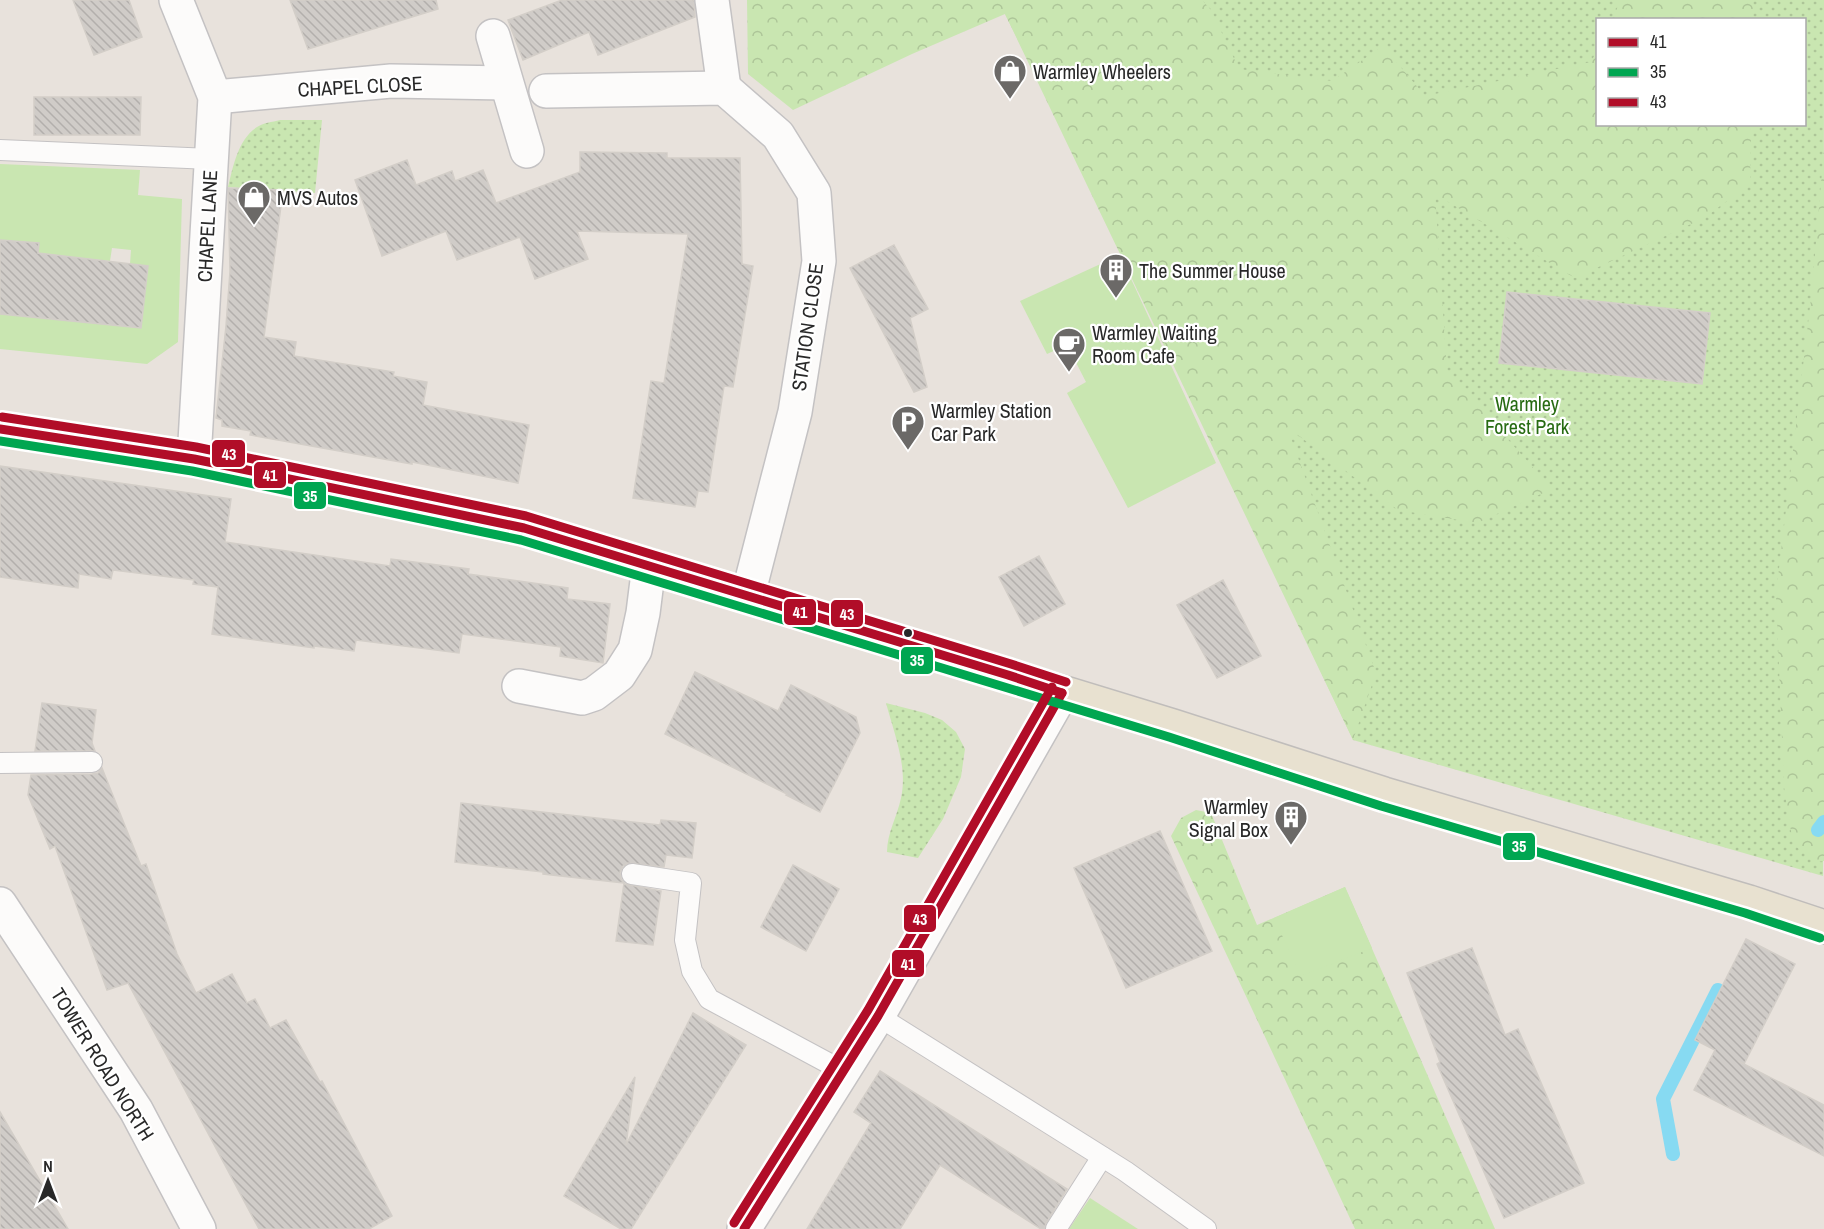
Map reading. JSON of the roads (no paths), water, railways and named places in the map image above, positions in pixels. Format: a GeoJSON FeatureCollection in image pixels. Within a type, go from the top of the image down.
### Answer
{"type":"FeatureCollection","features":[{"type":"Feature","properties":{"kind":"main road"},"geometry":{"type":"LineString","coordinates":[[0,429],[194,459],[524,528],[1173,726],[1384,794],[1749,902],[1824,927]]}},
{"type":"Feature","properties":{"kind":"street","name":"CHAPEL LANE"},"geometry":{"type":"LineString","coordinates":[[176,0],[214,97],[194,459]]}},
{"type":"Feature","properties":{"kind":"street"},"geometry":{"type":"LineString","coordinates":[[546,91],[724,88],[712,0]]}},
{"type":"Feature","properties":{"kind":"street"},"geometry":{"type":"LineString","coordinates":[[493,36],[527,151]]}},
{"type":"Feature","properties":{"kind":"street","name":"CHAPEL CLOSE"},"geometry":{"type":"LineString","coordinates":[[214,97],[391,81],[506,83]]}},
{"type":"Feature","properties":{"kind":"street","name":"STATION CLOSE"},"geometry":{"type":"LineString","coordinates":[[724,88],[778,135],[814,193],[819,261],[795,412],[748,595]]}},
{"type":"Feature","properties":{"kind":"street"},"geometry":{"type":"LineString","coordinates":[[519,686],[582,698],[594,694],[619,675],[635,650],[643,613],[649,565]]}},
{"type":"Feature","properties":{"kind":"street"},"geometry":{"type":"LineString","coordinates":[[744,1229],[878,1016],[1062,693]]}},
{"type":"Feature","properties":{"kind":"street","name":"TOWER ROAD NORTH"},"geometry":{"type":"LineString","coordinates":[[1,908],[136,1110],[199,1229]]}},
{"type":"Feature","properties":{"kind":"lane"},"geometry":{"type":"LineString","coordinates":[[0,150],[211,159]]}},
{"type":"Feature","properties":{"kind":"lane"},"geometry":{"type":"LineString","coordinates":[[0,763],[92,762]]}},
{"type":"Feature","properties":{"kind":"lane"},"geometry":{"type":"LineString","coordinates":[[632,874],[691,883],[685,940],[692,971],[708,999],[843,1071]]}},
{"type":"Feature","properties":{"kind":"lane"},"geometry":{"type":"LineString","coordinates":[[878,1016],[1125,1171],[1206,1229]]}},
{"type":"Feature","properties":{"kind":"lane"},"geometry":{"type":"LineString","coordinates":[[1056,1229],[1102,1157]]}},
{"type":"Feature","properties":{"kind":"waterway"},"geometry":{"type":"LineString","coordinates":[[1818,830],[1824,822]]}},
{"type":"Feature","properties":{"kind":"waterway"},"geometry":{"type":"LineString","coordinates":[[1673,1154],[1663,1099],[1718,990]]}},
{"type":"Feature","properties":{"kind":"place","name":"Warmley Wheelers"},"geometry":{"type":"Point","coordinates":[1010,100]}},
{"type":"Feature","properties":{"kind":"place","name":"MVS Autos"},"geometry":{"type":"Point","coordinates":[254,226]}},
{"type":"Feature","properties":{"kind":"place","name":"The Summer House"},"geometry":{"type":"Point","coordinates":[1116,299]}},
{"type":"Feature","properties":{"kind":"place","name":"Warmley Waiting Room Cafe"},"geometry":{"type":"Point","coordinates":[1069,373]}},
{"type":"Feature","properties":{"kind":"place","name":"Warmley Station Car Park"},"geometry":{"type":"Point","coordinates":[908,451]}},
{"type":"Feature","properties":{"kind":"place","name":"Warmley Signal Box"},"geometry":{"type":"Point","coordinates":[1291,846]}},
{"type":"Feature","properties":{"kind":"park label","name":"Warmley Forest Park"},"geometry":{"type":"Point","coordinates":[1527,414]}}]}
